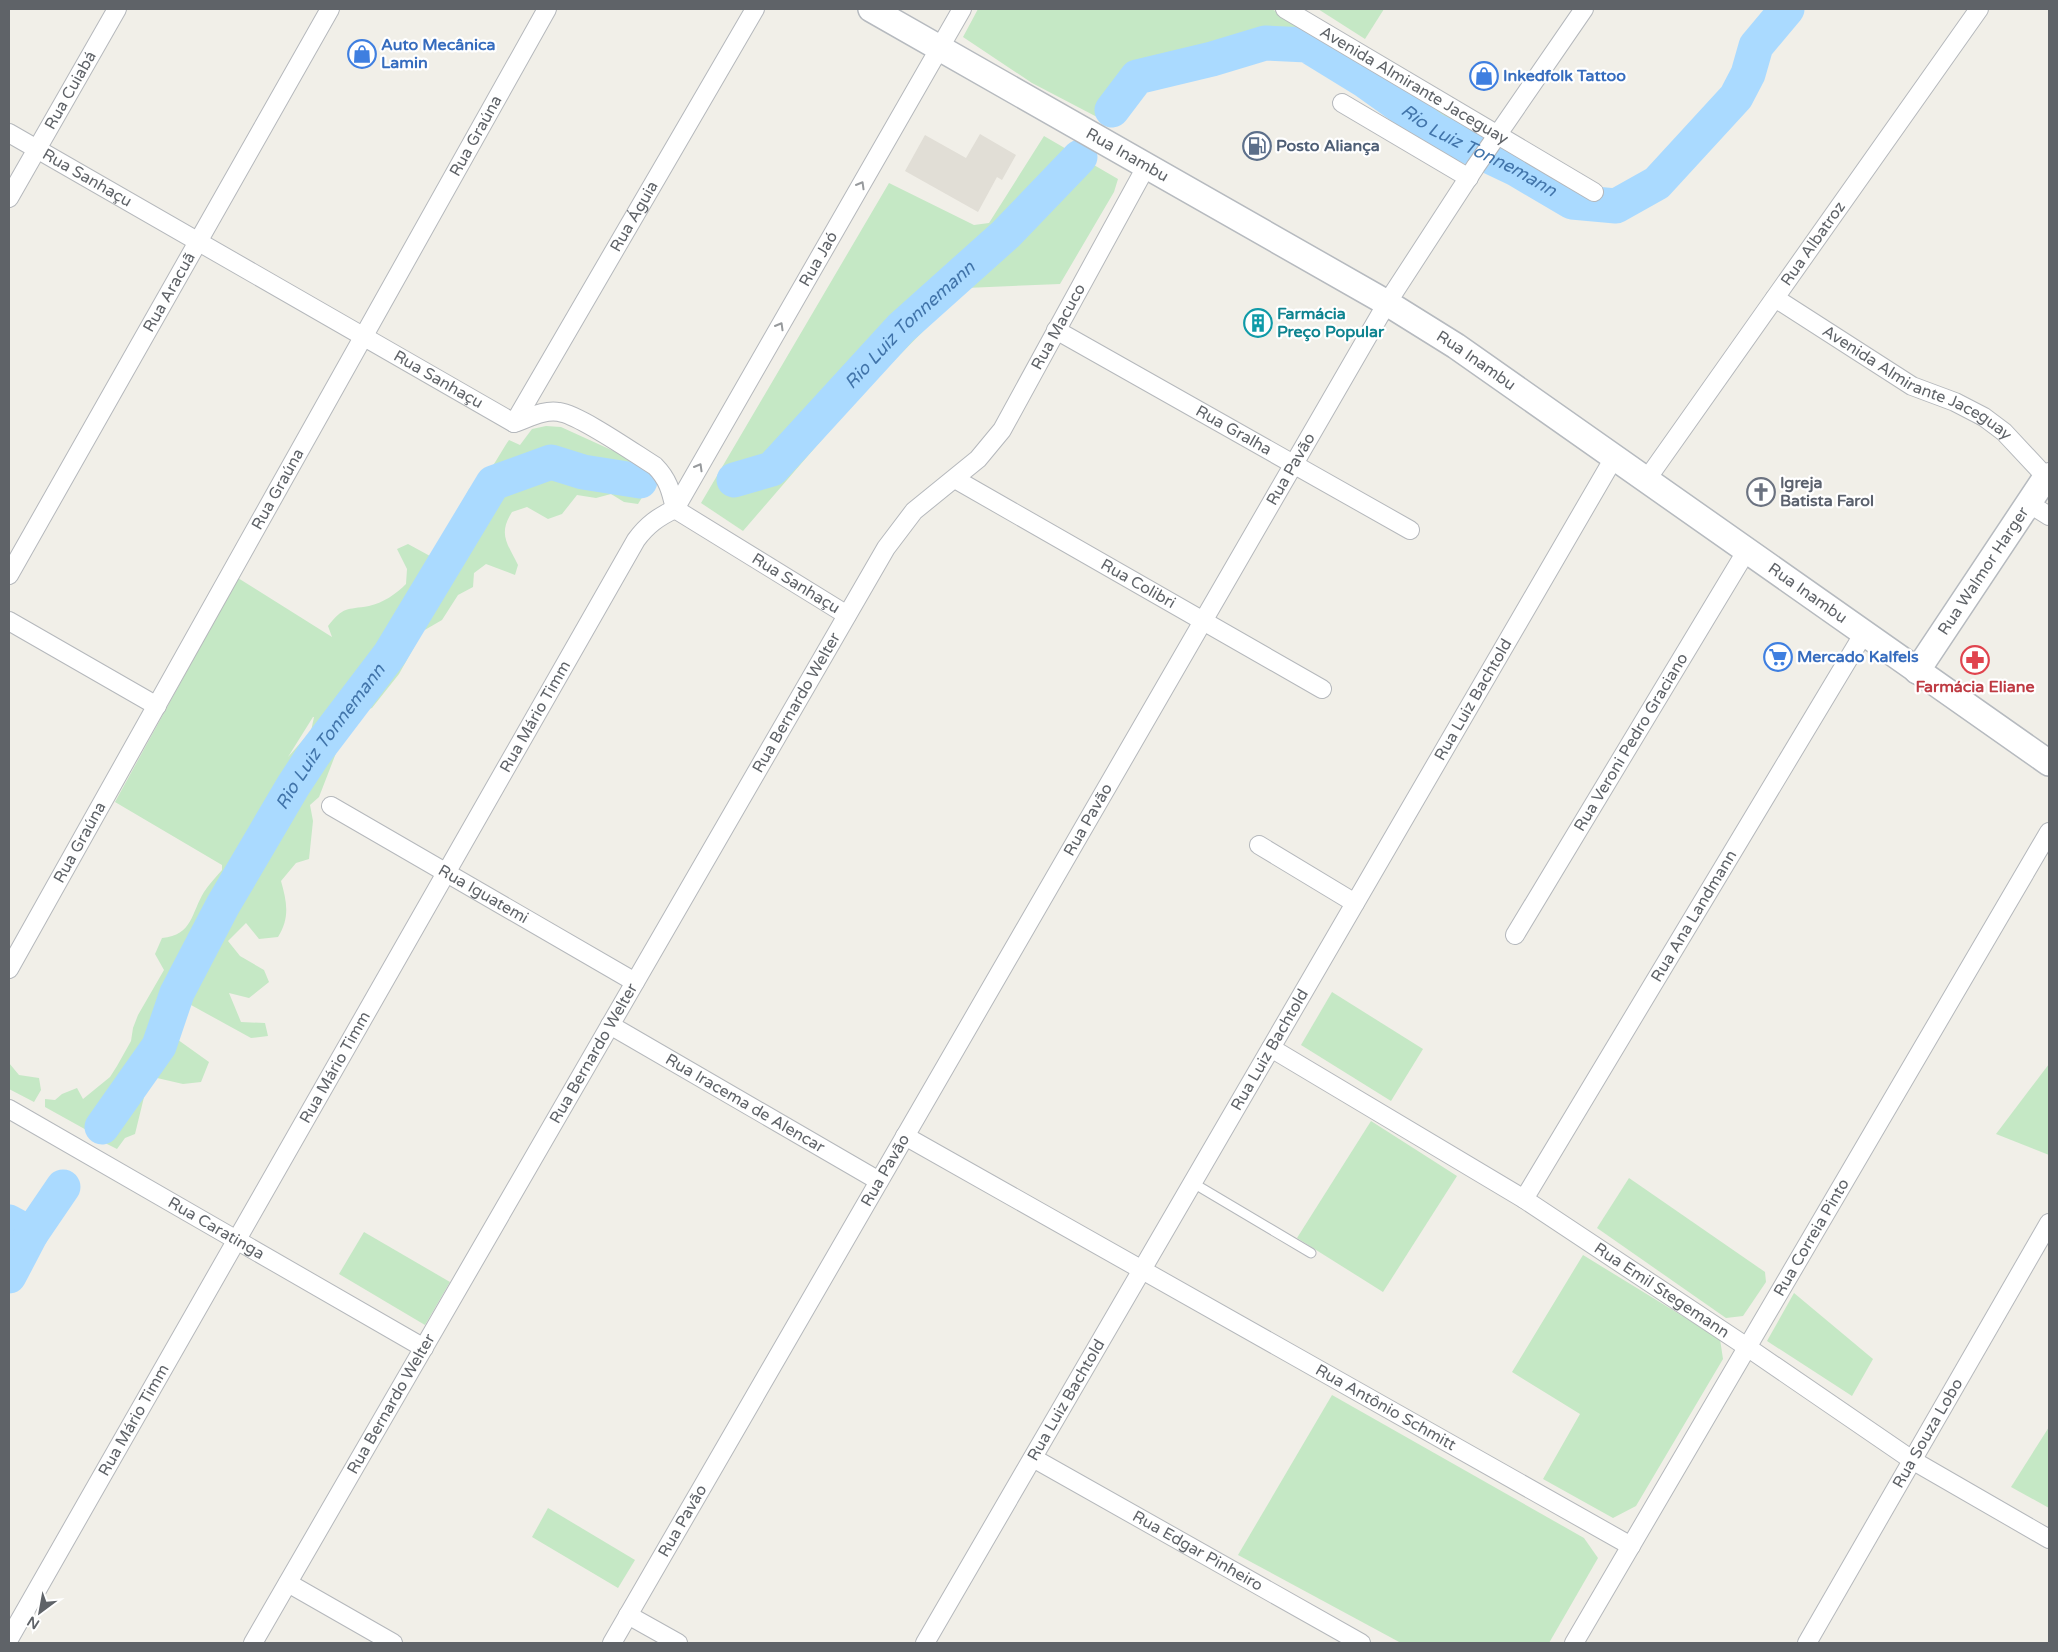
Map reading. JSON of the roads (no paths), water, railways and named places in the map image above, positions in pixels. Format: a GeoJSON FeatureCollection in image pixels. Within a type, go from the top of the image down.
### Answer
{"type":"FeatureCollection","features":[{"type":"Feature","properties":{"kind":"main road","name":"Rua Inambu"},"geometry":{"type":"LineString","coordinates":[[871,9],[1387,303],[1490,368],[2049,763]]}},
{"type":"Feature","properties":{"kind":"main road","name":"Rua Walmor Harger"},"geometry":{"type":"LineString","coordinates":[[1917,671],[2039,510],[2048,476]]}},
{"type":"Feature","properties":{"kind":"street","name":"Rua Cuiabá"},"geometry":{"type":"LineString","coordinates":[[9,198],[116,9]]}},
{"type":"Feature","properties":{"kind":"street","name":"Rua Aracuã"},"geometry":{"type":"LineString","coordinates":[[9,575],[330,9]]}},
{"type":"Feature","properties":{"kind":"street","name":"Rua Graúna"},"geometry":{"type":"LineString","coordinates":[[9,969],[547,9]]}},
{"type":"Feature","properties":{"kind":"street","name":"Rua Águia"},"geometry":{"type":"LineString","coordinates":[[514,423],[755,9]]}},
{"type":"Feature","properties":{"kind":"street","name":"Rua Jaó"},"geometry":{"type":"LineString","coordinates":[[675,509],[962,9]]}},
{"type":"Feature","properties":{"kind":"street","name":"Avenida Almirante Jaceguay"},"geometry":{"type":"LineString","coordinates":[[1285,9],[1495,139],[1594,192]]}},
{"type":"Feature","properties":{"kind":"street","name":"Rua Pavão"},"geometry":{"type":"LineString","coordinates":[[612,1643],[1387,303],[1472,172],[1584,9]]}},
{"type":"Feature","properties":{"kind":"street","name":"Rua Albatroz"},"geometry":{"type":"LineString","coordinates":[[1648,479],[1979,9]]}},
{"type":"Feature","properties":{"kind":"street"},"geometry":{"type":"LineString","coordinates":[[1342,103],[1472,172]]}},
{"type":"Feature","properties":{"kind":"street","name":"Rua Sanhaçu"},"geometry":{"type":"LineString","coordinates":[[9,133],[514,423]]}},
{"type":"Feature","properties":{"kind":"street","name":"Rua Macuco"},"geometry":{"type":"LineString","coordinates":[[955,479],[978,459],[1002,430],[1147,165]]}},
{"type":"Feature","properties":{"kind":"street","name":"Avenida Almirante Jaceguay"},"geometry":{"type":"LineString","coordinates":[[1775,298],[1904,381],[1984,417],[2004,432],[2048,476]]}},
{"type":"Feature","properties":{"kind":"street","name":"Rua Gralha"},"geometry":{"type":"LineString","coordinates":[[1056,330],[1410,530]]}},
{"type":"Feature","properties":{"kind":"street"},"geometry":{"type":"LineString","coordinates":[[514,423],[545,412],[559,412],[576,418],[655,466],[668,481],[675,509]]}},
{"type":"Feature","properties":{"kind":"street","name":"Rua Luiz Bachtold"},"geometry":{"type":"LineString","coordinates":[[932,1641],[1033,1458],[1615,456]]}},
{"type":"Feature","properties":{"kind":"street","name":"Rua Bernardo Welter"},"geometry":{"type":"LineString","coordinates":[[253,1643],[900,527],[931,496],[955,479]]}},
{"type":"Feature","properties":{"kind":"street","name":"Rua Colibri"},"geometry":{"type":"LineString","coordinates":[[955,479],[1322,689]]}},
{"type":"Feature","properties":{"kind":"street","name":"Rua Sanhaçu"},"geometry":{"type":"LineString","coordinates":[[675,509],[848,614]]}},
{"type":"Feature","properties":{"kind":"street","name":"Rua Mário Timm"},"geometry":{"type":"LineString","coordinates":[[9,1639],[636,540],[645,528],[675,509]]}},
{"type":"Feature","properties":{"kind":"street","name":"Rua Veroni Pedro Graciano"},"geometry":{"type":"LineString","coordinates":[[1515,935],[1747,550]]}},
{"type":"Feature","properties":{"kind":"street"},"geometry":{"type":"LineString","coordinates":[[9,621],[157,706]]}},
{"type":"Feature","properties":{"kind":"street","name":"Rua Ana Landmann"},"geometry":{"type":"LineString","coordinates":[[1524,1199],[1864,633]]}},
{"type":"Feature","properties":{"kind":"street","name":"Rua Iguatemi"},"geometry":{"type":"LineString","coordinates":[[331,806],[635,982]]}},
{"type":"Feature","properties":{"kind":"street","name":"Rua Correia Pinto"},"geometry":{"type":"LineString","coordinates":[[1574,1643],[2049,832]]}},
{"type":"Feature","properties":{"kind":"street"},"geometry":{"type":"LineString","coordinates":[[1258,845],[1356,902]]}},
{"type":"Feature","properties":{"kind":"street","name":"Rua Iracema de Alencar"},"geometry":{"type":"LineString","coordinates":[[610,1025],[879,1181]]}},
{"type":"Feature","properties":{"kind":"street","name":"Rua Emil Stegemann"},"geometry":{"type":"LineString","coordinates":[[1271,1048],[1524,1199],[1748,1347],[1912,1460],[2049,1539]]}},
{"type":"Feature","properties":{"kind":"street","name":"Rua Caratinga"},"geometry":{"type":"LineString","coordinates":[[9,1109],[424,1348]]}},
{"type":"Feature","properties":{"kind":"street","name":"Rua Antônio Schmitt"},"geometry":{"type":"LineString","coordinates":[[905,1136],[1631,1546]]}},
{"type":"Feature","properties":{"kind":"street","name":"Rua Souza Lobo"},"geometry":{"type":"LineString","coordinates":[[1806,1643],[2049,1223]]}},
{"type":"Feature","properties":{"kind":"street","name":"Rua Edgar Pinheiro"},"geometry":{"type":"LineString","coordinates":[[1033,1458],[1361,1643]]}},
{"type":"Feature","properties":{"kind":"street"},"geometry":{"type":"LineString","coordinates":[[288,1583],[392,1643]]}},
{"type":"Feature","properties":{"kind":"street"},"geometry":{"type":"LineString","coordinates":[[628,1614],[678,1643]]}},
{"type":"Feature","properties":{"kind":"lane"},"geometry":{"type":"LineString","coordinates":[[1193,1183],[1311,1253]]}},
{"type":"Feature","properties":{"kind":"waterway","name":"Rio Luiz Tonnemann"},"geometry":{"type":"LineString","coordinates":[[1112,110],[1137,77],[1212,59],[1265,43],[1307,45],[1364,80],[1434,130],[1516,169],[1572,202],[1616,206],[1657,183],[1736,97],[1748,74],[1756,46],[1787,9]]}},
{"type":"Feature","properties":{"kind":"waterway","name":"Rio Luiz Tonnemann"},"geometry":{"type":"LineString","coordinates":[[734,480],[772,469],[901,328],[1006,234],[1080,157]]}},
{"type":"Feature","properties":{"kind":"waterway","name":"Rio Luiz Tonnemann"},"geometry":{"type":"LineString","coordinates":[[102,1127],[159,1046],[177,993],[223,905],[293,786],[314,754],[390,654],[493,483],[551,462],[583,472],[640,481]]}},
{"type":"Feature","properties":{"kind":"waterway","name":"Rio Luiz Tonnemann"},"geometry":{"type":"LineString","coordinates":[[31,1234],[63,1187]]}},
{"type":"Feature","properties":{"kind":"waterway"},"geometry":{"type":"LineString","coordinates":[[9,1222],[31,1234],[9,1276]]}},
{"type":"Feature","properties":{"kind":"place","name":"Auto Mecânica Lamin"},"geometry":{"type":"Point","coordinates":[362,54]}},
{"type":"Feature","properties":{"kind":"place","name":"Inkedfolk Tattoo"},"geometry":{"type":"Point","coordinates":[1484,76]}},
{"type":"Feature","properties":{"kind":"place","name":"Posto Aliança"},"geometry":{"type":"Point","coordinates":[1257,146]}},
{"type":"Feature","properties":{"kind":"place","name":"Farmácia Preço Popular"},"geometry":{"type":"Point","coordinates":[1258,323]}},
{"type":"Feature","properties":{"kind":"place","name":"Igreja Batista Farol"},"geometry":{"type":"Point","coordinates":[1761,492]}},
{"type":"Feature","properties":{"kind":"place","name":"Mercado Kalfels"},"geometry":{"type":"Point","coordinates":[1778,657]}},
{"type":"Feature","properties":{"kind":"place","name":"Farmácia Eliane"},"geometry":{"type":"Point","coordinates":[1975,660]}}]}
